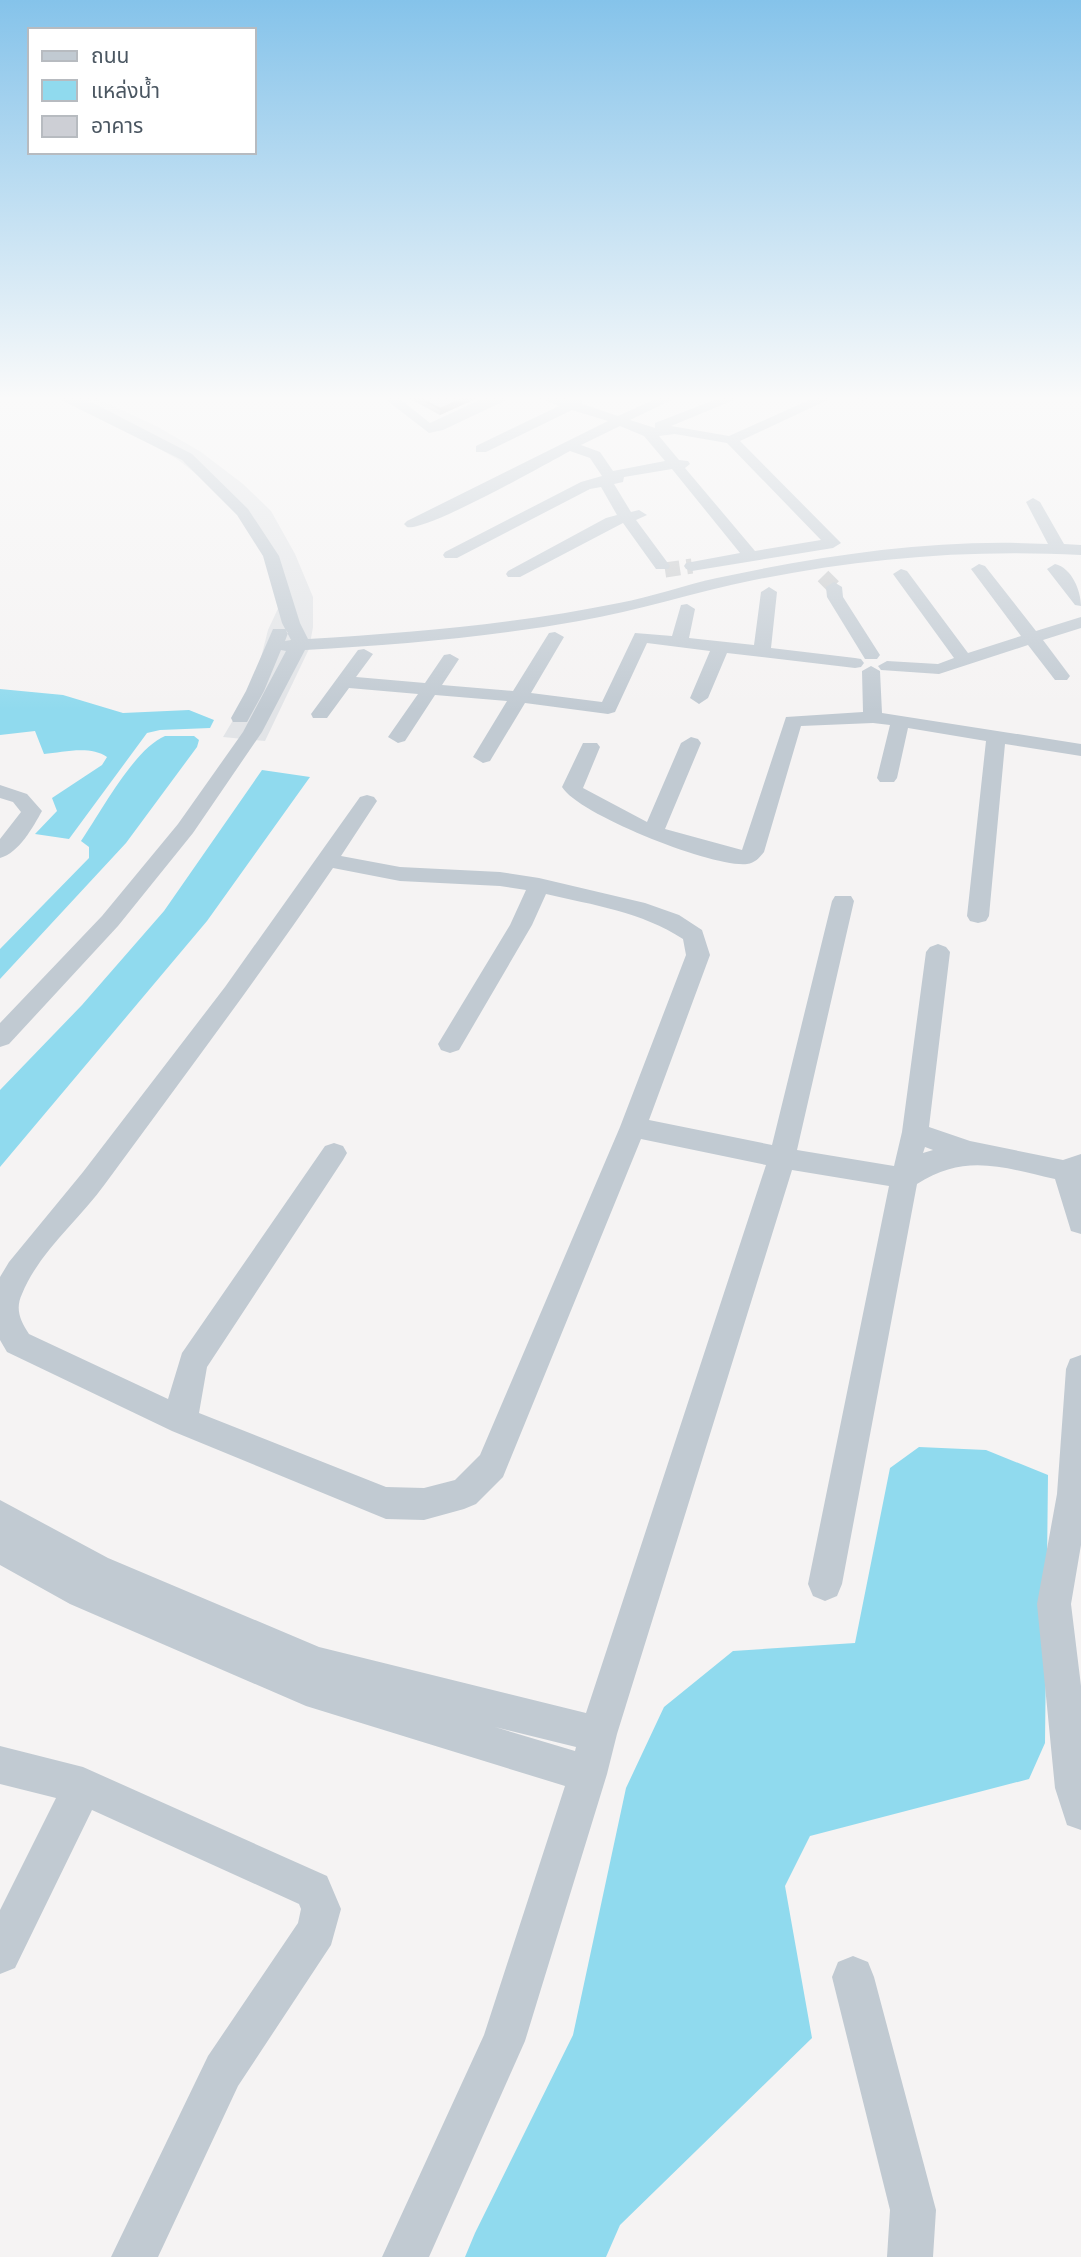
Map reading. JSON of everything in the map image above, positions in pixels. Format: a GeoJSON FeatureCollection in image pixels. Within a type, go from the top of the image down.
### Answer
{"type":"FeatureCollection","features":[{"type":"Feature","properties":{"kind":"street"},"geometry":{"type":"LineString","coordinates":[[232,500],[243,512],[271,556],[300,645]]}},
{"type":"Feature","properties":{"kind":"street"},"geometry":{"type":"LineString","coordinates":[[412,524],[460,500]]}},
{"type":"Feature","properties":{"kind":"street"},"geometry":{"type":"LineString","coordinates":[[451,555],[556,500]]}},
{"type":"Feature","properties":{"kind":"street"},"geometry":{"type":"LineString","coordinates":[[624,500],[633,516],[695,589]]}},
{"type":"Feature","properties":{"kind":"street"},"geometry":{"type":"LineString","coordinates":[[710,500],[756,554]]}},
{"type":"Feature","properties":{"kind":"street"},"geometry":{"type":"LineString","coordinates":[[791,500],[833,542]]}},
{"type":"Feature","properties":{"kind":"street"},"geometry":{"type":"LineString","coordinates":[[1033,502],[1059,549]]}},
{"type":"Feature","properties":{"kind":"street"},"geometry":{"type":"LineString","coordinates":[[514,573],[611,521],[633,516]]}},
{"type":"Feature","properties":{"kind":"street"},"geometry":{"type":"LineString","coordinates":[[677,569],[756,554],[852,541]]}},
{"type":"Feature","properties":{"kind":"street"},"geometry":{"type":"LineString","coordinates":[[276,646],[534,623],[682,601],[695,589],[819,580],[960,550],[1081,550]]}},
{"type":"Feature","properties":{"kind":"street"},"geometry":{"type":"LineString","coordinates":[[677,569],[682,601],[679,642]]}},
{"type":"Feature","properties":{"kind":"street"},"geometry":{"type":"LineString","coordinates":[[979,569],[1061,676]]}},
{"type":"Feature","properties":{"kind":"street"},"geometry":{"type":"LineString","coordinates":[[1055,569],[1081,601]]}},
{"type":"Feature","properties":{"kind":"street"},"geometry":{"type":"LineString","coordinates":[[901,574],[965,661]]}},
{"type":"Feature","properties":{"kind":"street"},"geometry":{"type":"LineString","coordinates":[[819,580],[871,671],[873,717]]}},
{"type":"Feature","properties":{"kind":"street"},"geometry":{"type":"LineString","coordinates":[[762,653],[769,592]]}},
{"type":"Feature","properties":{"kind":"street"},"geometry":{"type":"LineString","coordinates":[[0,1038],[109,923],[173,846],[249,719],[276,646],[275,639],[291,622]]}},
{"type":"Feature","properties":{"kind":"street"},"geometry":{"type":"LineString","coordinates":[[346,682],[519,696],[608,708],[641,637],[871,671],[939,670],[1081,622]]}},
{"type":"Feature","properties":{"kind":"street"},"geometry":{"type":"LineString","coordinates":[[483,757],[555,637]]}},
{"type":"Feature","properties":{"kind":"street"},"geometry":{"type":"LineString","coordinates":[[0,1018],[32,988],[94,919],[153,847],[249,719],[274,693],[291,654],[300,645]]}},
{"type":"Feature","properties":{"kind":"street"},"geometry":{"type":"LineString","coordinates":[[699,698],[720,648]]}},
{"type":"Feature","properties":{"kind":"street"},"geometry":{"type":"LineString","coordinates":[[320,714],[364,654]]}},
{"type":"Feature","properties":{"kind":"street"},"geometry":{"type":"LineString","coordinates":[[398,737],[450,659]]}},
{"type":"Feature","properties":{"kind":"street"},"geometry":{"type":"LineString","coordinates":[[590,747],[572,787],[575,792],[653,833],[678,843],[739,858],[747,857],[753,852],[793,721],[873,717],[1081,750]]}},
{"type":"Feature","properties":{"kind":"street"},"geometry":{"type":"LineString","coordinates":[[887,778],[900,721]]}},
{"type":"Feature","properties":{"kind":"street"},"geometry":{"type":"LineString","coordinates":[[978,916],[996,736]]}},
{"type":"Feature","properties":{"kind":"street"},"geometry":{"type":"LineString","coordinates":[[653,833],[691,743]]}},
{"type":"Feature","properties":{"kind":"street"},"geometry":{"type":"LineString","coordinates":[[0,791],[20,798],[32,811],[22,828],[0,851]]}},
{"type":"Feature","properties":{"kind":"street"},"geometry":{"type":"LineString","coordinates":[[329,860],[400,874],[500,879],[539,885],[648,912],[671,920],[694,935],[698,955],[633,1127],[492,1466],[464,1493],[424,1504],[386,1503],[183,1421],[18,1343],[3,1319],[5,1299],[15,1277],[91,1183],[329,860],[367,801]]}},
{"type":"Feature","properties":{"kind":"street"},"geometry":{"type":"LineString","coordinates":[[450,1044],[521,925],[539,885]]}},
{"type":"Feature","properties":{"kind":"street"},"geometry":{"type":"LineString","coordinates":[[405,2257],[504,2041],[588,1774],[598,1734],[782,1158],[843,901]]}},
{"type":"Feature","properties":{"kind":"street"},"geometry":{"type":"LineString","coordinates":[[825,1584],[915,1132],[938,952]]}},
{"type":"Feature","properties":{"kind":"street"},"geometry":{"type":"LineString","coordinates":[[633,1127],[782,1158],[904,1178],[931,1161],[973,1153]]}},
{"type":"Feature","properties":{"kind":"street"},"geometry":{"type":"LineString","coordinates":[[915,1132],[939,1143],[973,1153],[1073,1167],[1081,1223]]}},
{"type":"Feature","properties":{"kind":"street"},"geometry":{"type":"LineString","coordinates":[[183,1421],[184,1398],[193,1363],[334,1153]]}},
{"type":"Feature","properties":{"kind":"street"},"geometry":{"type":"LineString","coordinates":[[1081,1369],[1073,1494],[1054,1604],[1074,1788],[1081,1811]]}},
{"type":"Feature","properties":{"kind":"street"},"geometry":{"type":"LineString","coordinates":[[0,1516],[96,1570],[318,1664],[598,1734]]}},
{"type":"Feature","properties":{"kind":"street"},"geometry":{"type":"LineString","coordinates":[[0,1547],[82,1592],[306,1688],[588,1774]]}},
{"type":"Feature","properties":{"kind":"street"},"geometry":{"type":"LineString","coordinates":[[0,1765],[83,1786],[313,1890],[321,1909],[317,1931],[223,2071],[134,2257]]}},
{"type":"Feature","properties":{"kind":"street"},"geometry":{"type":"LineString","coordinates":[[0,1953],[83,1786]]}},
{"type":"Feature","properties":{"kind":"street"},"geometry":{"type":"LineString","coordinates":[[853,1977],[913,2210],[910,2257]]}},
{"type":"Feature","properties":{"kind":"shaded area"},"geometry":{"type":"Polygon","coordinates":[[[227,500],[260,500],[271,511],[295,554],[313,597],[313,627],[309,649],[265,741],[223,737],[254,685],[268,630],[282,600],[266,559],[244,517],[227,500]]]}},
{"type":"Feature","properties":{"kind":"water"},"geometry":{"type":"Polygon","coordinates":[[[0,689],[63,695],[123,713],[189,710],[214,720],[210,728],[147,733],[69,839],[35,834],[57,811],[52,798],[102,765],[107,757],[85,750],[44,754],[35,731],[0,735],[0,689]]]}},
{"type":"Feature","properties":{"kind":"water"},"geometry":{"type":"Polygon","coordinates":[[[165,736],[194,736],[199,740],[197,747],[126,843],[0,979],[0,949],[89,858],[89,847],[81,841],[130,767],[153,743],[165,736]]]}},
{"type":"Feature","properties":{"kind":"water"},"geometry":{"type":"Polygon","coordinates":[[[262,770],[310,777],[207,921],[0,1167],[0,1090],[82,1005],[164,911],[262,770]]]}},
{"type":"Feature","properties":{"kind":"water"},"geometry":{"type":"Polygon","coordinates":[[[919,1447],[986,1450],[1048,1475],[1045,1743],[1029,1779],[810,1836],[785,1886],[812,2038],[620,2225],[606,2257],[465,2257],[573,2035],[626,1788],[664,1707],[733,1651],[855,1643],[890,1468],[919,1447]]]}},
{"type":"Feature","properties":{"kind":"tunnel"},"geometry":{"type":"LineString","coordinates":[[665,570],[692,566]]}},
{"type":"Feature","properties":{"kind":"tunnel"},"geometry":{"type":"LineString","coordinates":[[823,576],[834,587]]}}]}
